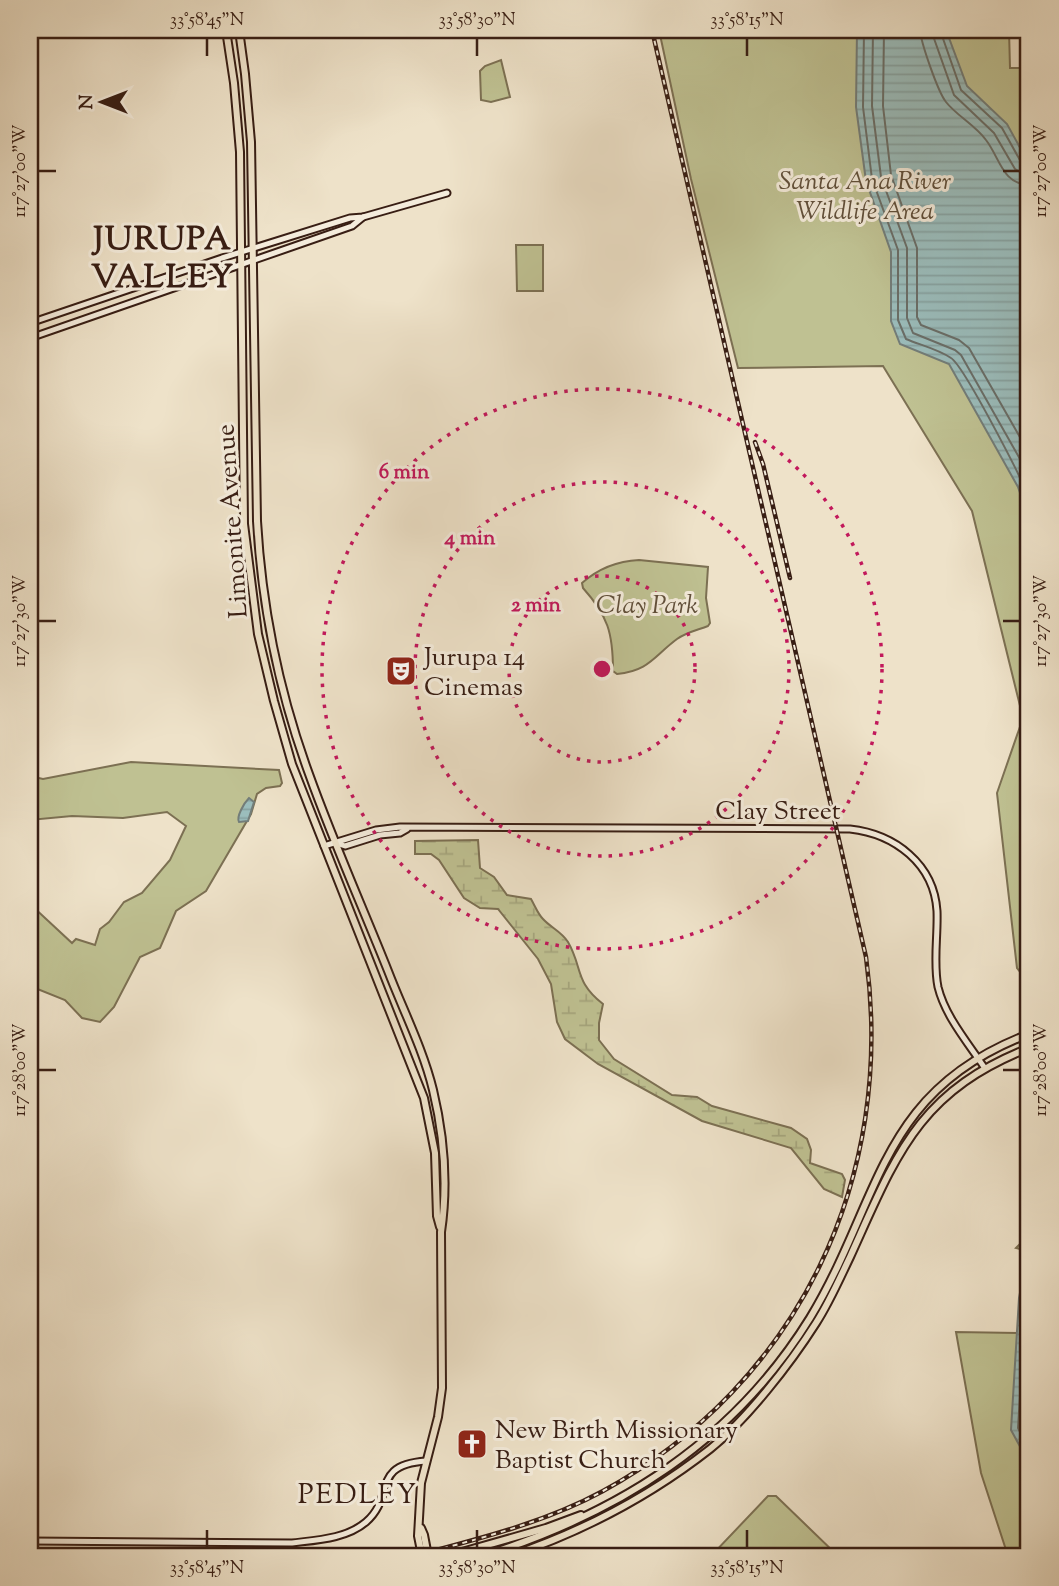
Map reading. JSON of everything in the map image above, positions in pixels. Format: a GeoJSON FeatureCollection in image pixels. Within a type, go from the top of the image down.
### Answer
{"type":"FeatureCollection","features":[{"type":"Feature","properties":{"kind":"main road","name":"Limonite Avenue"},"geometry":{"type":"LineString","coordinates":[[226,30],[239,139],[243,501],[250,583],[258,634],[292,764],[424,1098],[435,1153],[441,1232]]}},
{"type":"Feature","properties":{"kind":"main road","name":"Limonite Avenue"},"geometry":{"type":"LineString","coordinates":[[239,30],[249,107],[256,503],[261,577],[271,640],[288,709],[308,771],[433,1090],[443,1151],[442,1388],[438,1417],[421,1483],[418,1536],[422,1556]]}},
{"type":"Feature","properties":{"kind":"main road"},"geometry":{"type":"LineString","coordinates":[[30,323],[350,218],[363,217],[447,193]]}},
{"type":"Feature","properties":{"kind":"main road"},"geometry":{"type":"LineString","coordinates":[[30,338],[352,226],[363,217]]}},
{"type":"Feature","properties":{"kind":"main road","name":"Clay Street"},"geometry":{"type":"LineString","coordinates":[[324,846],[376,830],[407,829],[850,829],[885,838],[915,858],[930,885],[937,912],[938,987],[949,1012],[984,1067]]}},
{"type":"Feature","properties":{"kind":"main road"},"geometry":{"type":"LineString","coordinates":[[348,903],[353,908],[371,952],[382,956]]}},
{"type":"Feature","properties":{"kind":"main road"},"geometry":{"type":"LineString","coordinates":[[483,1556],[536,1539],[593,1513],[659,1474],[710,1436],[739,1408],[777,1364],[809,1318],[824,1292],[884,1160],[901,1131],[938,1088],[978,1058],[1029,1034]]}},
{"type":"Feature","properties":{"kind":"main road"},"geometry":{"type":"LineString","coordinates":[[510,1556],[551,1542],[613,1512],[663,1482],[711,1448],[774,1380],[816,1323],[832,1296],[893,1163],[911,1134],[934,1107],[984,1067],[1029,1048]]}},
{"type":"Feature","properties":{"kind":"main road"},"geometry":{"type":"LineString","coordinates":[[710,1436],[711,1448]]}},
{"type":"Feature","properties":{"kind":"main road"},"geometry":{"type":"LineString","coordinates":[[30,1542],[292,1543],[324,1539],[358,1528],[370,1518],[380,1502],[389,1475],[397,1467],[410,1462],[426,1461]]}},
{"type":"Feature","properties":{"kind":"main road"},"geometry":{"type":"LineString","coordinates":[[448,1556],[593,1513]]}},
{"type":"Feature","properties":{"kind":"main road","name":"Limonite Avenue"},"geometry":{"type":"LineString","coordinates":[[420,1526],[428,1556]]}},
{"type":"Feature","properties":{"kind":"green space","name":"Santa Ana River Wildlife Area"},"geometry":{"type":"Polygon","coordinates":[[[659,30],[1009,30],[1010,68],[1029,68],[1029,983],[1017,968],[997,793],[1023,718],[972,511],[883,366],[738,368],[691,179],[659,30]]]}},
{"type":"Feature","properties":{"kind":"green space"},"geometry":{"type":"Polygon","coordinates":[[[501,60],[510,97],[491,102],[481,100],[480,71],[485,66],[501,60]]]}},
{"type":"Feature","properties":{"kind":"green space"},"geometry":{"type":"Polygon","coordinates":[[[516,245],[543,245],[543,291],[517,291],[516,245]]]}},
{"type":"Feature","properties":{"kind":"green space","name":"Clay Park"},"geometry":{"type":"Polygon","coordinates":[[[639,560],[708,567],[706,598],[710,623],[677,639],[637,670],[617,674],[613,671],[612,646],[607,626],[582,583],[609,566],[639,560]]]}},
{"type":"Feature","properties":{"kind":"green space"},"geometry":{"type":"Polygon","coordinates":[[[131,762],[279,770],[282,783],[257,794],[251,814],[206,891],[176,911],[160,948],[140,957],[114,1007],[100,1022],[82,1018],[65,1000],[30,986],[30,904],[72,943],[76,939],[95,945],[100,929],[124,902],[142,893],[170,860],[186,826],[167,812],[123,818],[72,816],[30,820],[30,776],[43,779],[131,762]]]}},
{"type":"Feature","properties":{"kind":"green space"},"geometry":{"type":"Polygon","coordinates":[[[478,840],[480,868],[494,877],[507,895],[531,899],[541,917],[568,942],[583,981],[603,1004],[599,1040],[614,1059],[672,1095],[697,1097],[712,1106],[791,1128],[807,1139],[811,1150],[810,1163],[842,1174],[845,1180],[842,1197],[824,1189],[791,1148],[702,1121],[598,1064],[565,1039],[557,1022],[551,984],[538,959],[498,909],[480,908],[464,898],[439,860],[431,854],[415,854],[415,841],[478,840]]]}},
{"type":"Feature","properties":{"kind":"green space"},"geometry":{"type":"Polygon","coordinates":[[[1029,1207],[1029,1556],[1008,1556],[981,1473],[956,1332],[1021,1333],[1024,1250],[1016,1248],[1020,1244],[1029,1207]]]}},
{"type":"Feature","properties":{"kind":"green space"},"geometry":{"type":"Polygon","coordinates":[[[768,1496],[776,1496],[838,1556],[711,1556],[768,1496]]]}},
{"type":"Feature","properties":{"kind":"water"},"geometry":{"type":"Polygon","coordinates":[[[857,30],[946,30],[967,86],[1007,124],[1029,164],[1029,519],[1018,487],[949,364],[900,344],[891,321],[891,252],[866,181],[856,107],[857,30]]]}},
{"type":"Feature","properties":{"kind":"water"},"geometry":{"type":"Polygon","coordinates":[[[249,798],[254,802],[248,821],[239,822],[243,806],[249,798]]]}},
{"type":"Feature","properties":{"kind":"water"},"geometry":{"type":"Polygon","coordinates":[[[1029,1247],[1029,1463],[1011,1430],[1019,1298],[1029,1247]]]}},
{"type":"Feature","properties":{"kind":"railway"},"geometry":{"type":"LineString","coordinates":[[414,1556],[534,1521],[603,1491],[672,1446],[731,1393],[781,1333],[820,1266],[848,1194],[865,1118],[871,1039],[866,957],[652,30]]}},
{"type":"Feature","properties":{"kind":"railway"},"geometry":{"type":"LineString","coordinates":[[755,442],[763,464],[790,578]]}},
{"type":"Feature","properties":{"kind":"place","name":"Jurupa 14 Cinemas"},"geometry":{"type":"Point","coordinates":[401,671]}},
{"type":"Feature","properties":{"kind":"place","name":"New Birth Missionary Baptist Church"},"geometry":{"type":"Point","coordinates":[472,1444]}},
{"type":"Feature","properties":{"kind":"district","name":"JURUPA VALLEY"},"geometry":{"type":"Point","coordinates":[163,256]}},
{"type":"Feature","properties":{"kind":"district","name":"PEDLEY"},"geometry":{"type":"Point","coordinates":[358,1493]}}]}
